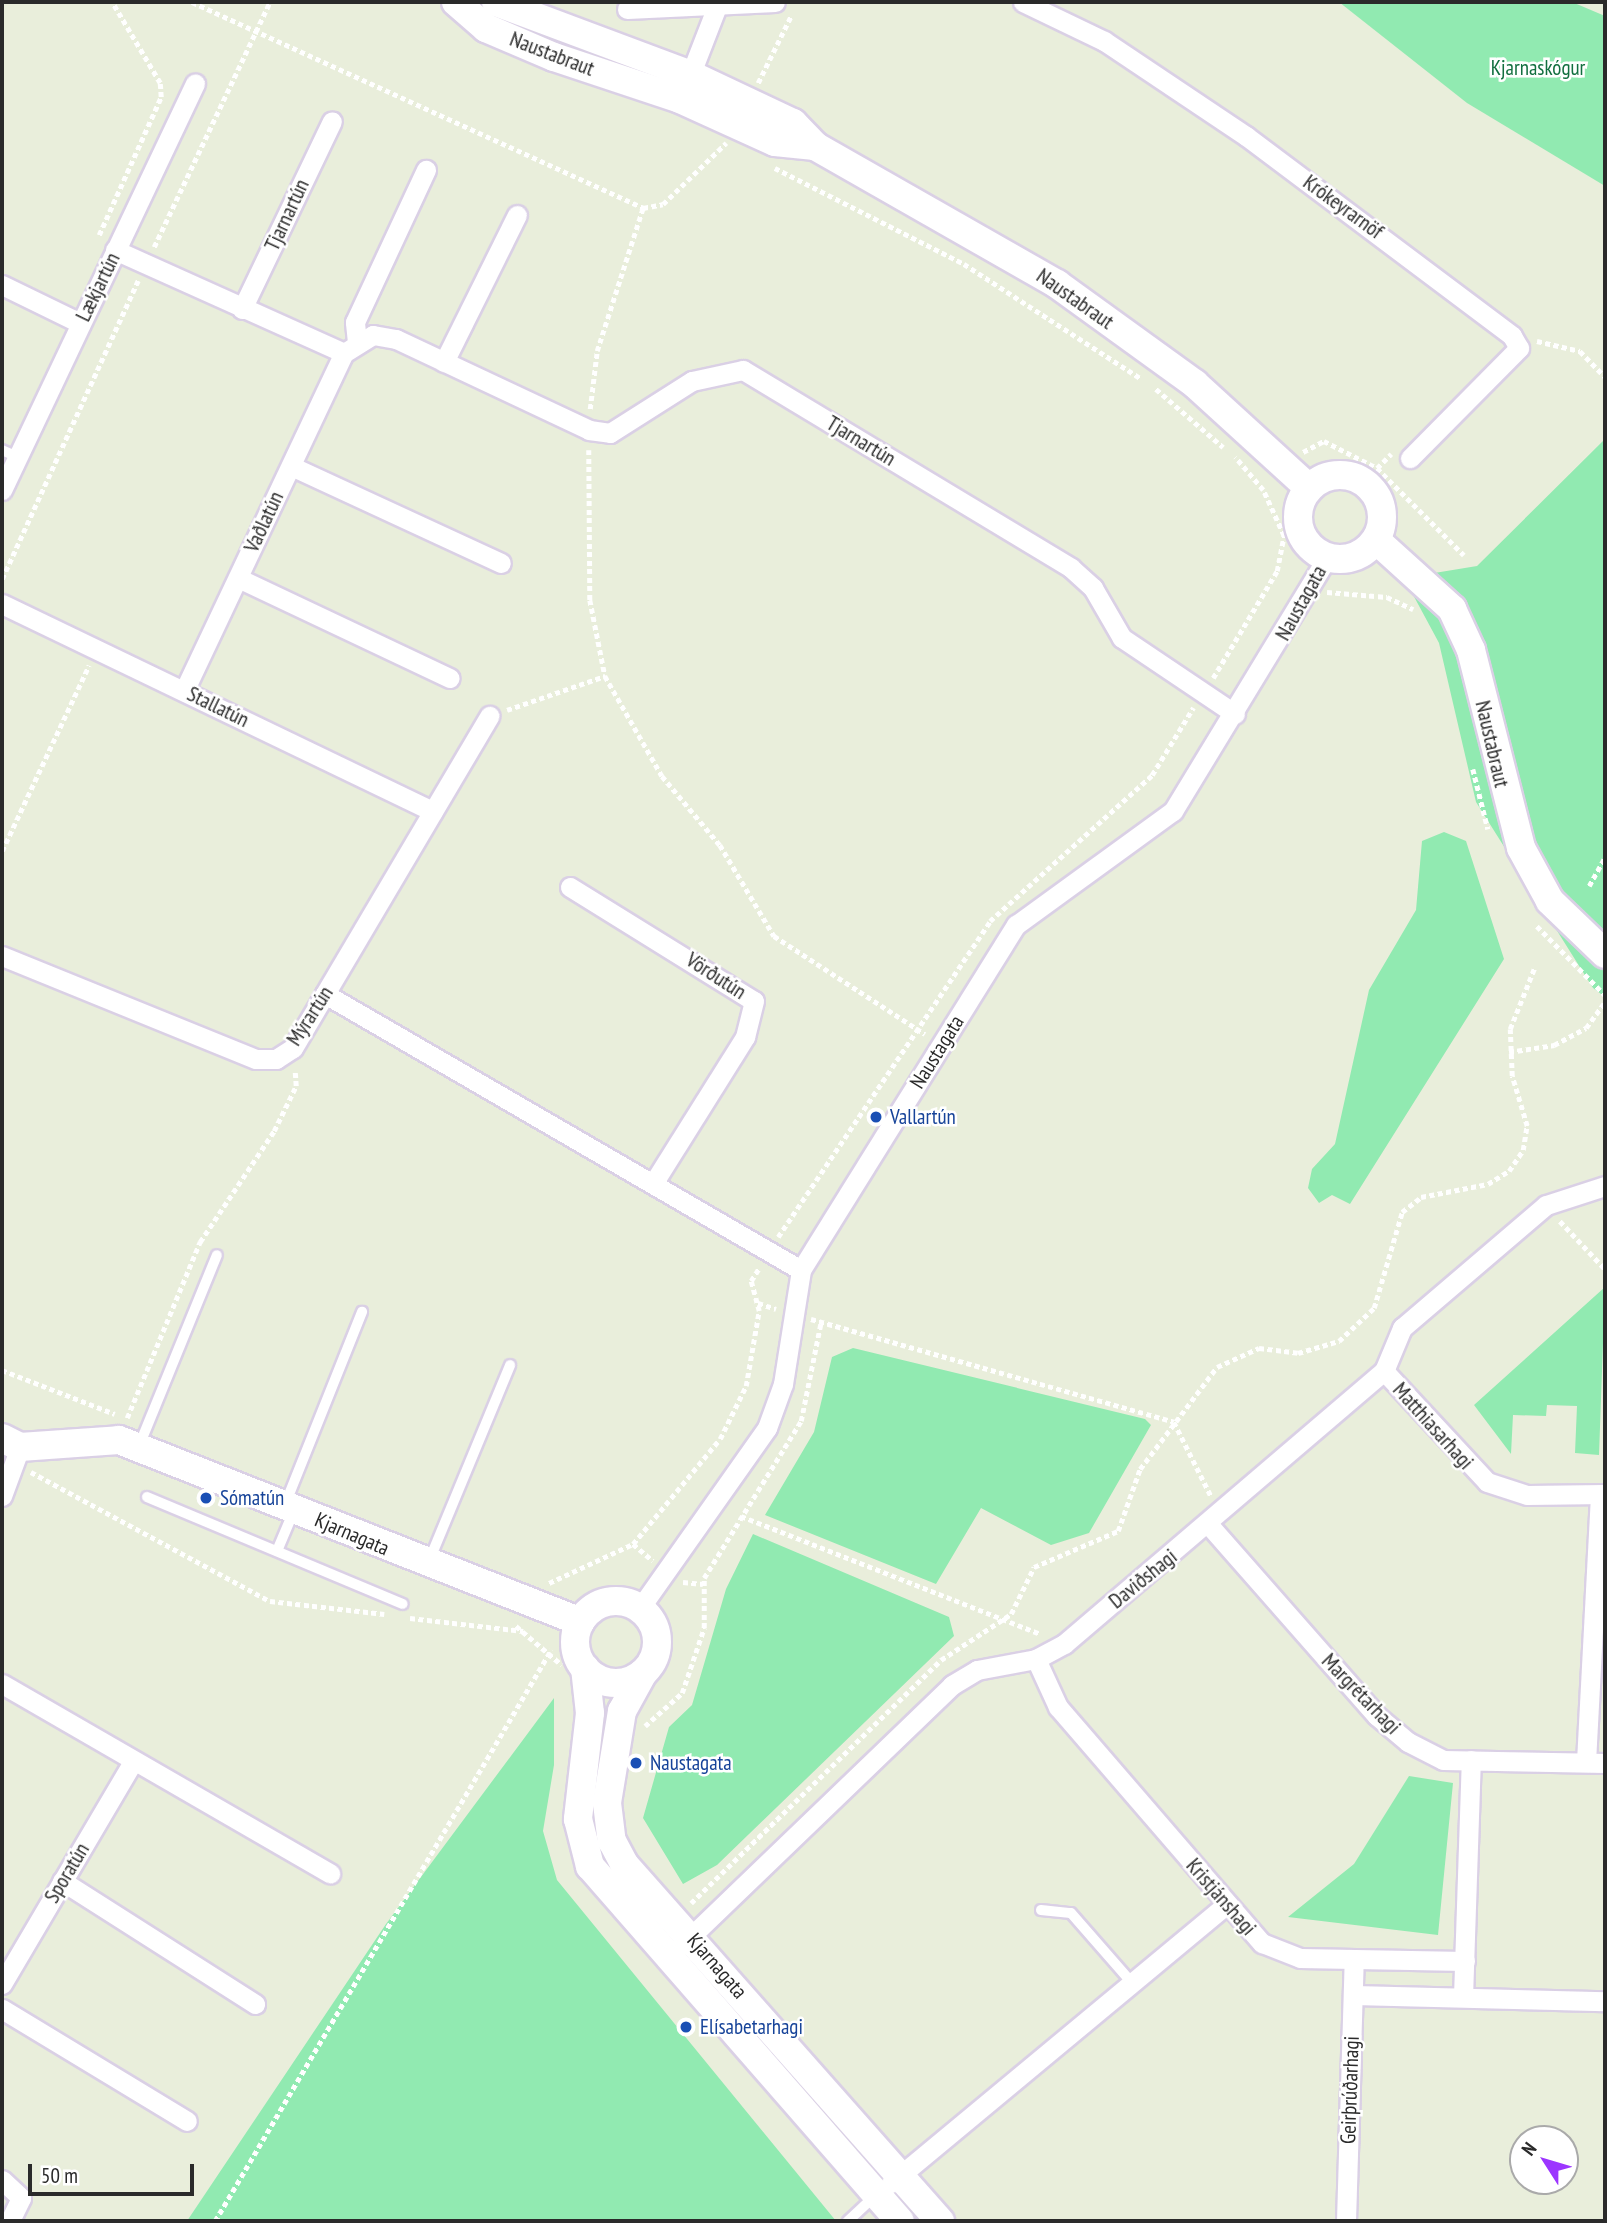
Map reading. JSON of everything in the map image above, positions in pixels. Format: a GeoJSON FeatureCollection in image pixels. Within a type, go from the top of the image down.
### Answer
{"type":"FeatureCollection","features":[{"type":"Feature","properties":{"kind":"street","name":"Naustabraut"},"geometry":{"type":"LineString","coordinates":[[456,2],[486,28],[685,87]]}},
{"type":"Feature","properties":{"kind":"street","name":"Naustabraut"},"geometry":{"type":"LineString","coordinates":[[496,2],[685,87],[737,130],[793,123],[815,146],[1057,284],[1195,384],[1309,488]]}},
{"type":"Feature","properties":{"kind":"street"},"geometry":{"type":"LineString","coordinates":[[627,9],[775,2]]}},
{"type":"Feature","properties":{"kind":"street","name":"Krókeyrarnöf"},"geometry":{"type":"LineString","coordinates":[[1023,2],[1104,41],[1246,136],[1512,336],[1519,348],[1410,458]]}},
{"type":"Feature","properties":{"kind":"street"},"geometry":{"type":"LineString","coordinates":[[685,87],[717,6]]}},
{"type":"Feature","properties":{"kind":"street","name":"Lækjartún"},"geometry":{"type":"LineString","coordinates":[[2,491],[10,453],[80,323],[195,83]]}},
{"type":"Feature","properties":{"kind":"street","name":"Tjarnartún"},"geometry":{"type":"LineString","coordinates":[[243,309],[332,121]]}},
{"type":"Feature","properties":{"kind":"street"},"geometry":{"type":"LineString","coordinates":[[351,347],[355,322],[426,170]]}},
{"type":"Feature","properties":{"kind":"street"},"geometry":{"type":"LineString","coordinates":[[444,362],[517,215]]}},
{"type":"Feature","properties":{"kind":"street"},"geometry":{"type":"LineString","coordinates":[[116,250],[243,309],[351,347],[373,335],[396,339],[589,430]]}},
{"type":"Feature","properties":{"kind":"street"},"geometry":{"type":"LineString","coordinates":[[2,285],[80,323]]}},
{"type":"Feature","properties":{"kind":"street","name":"Vaðlatún"},"geometry":{"type":"LineString","coordinates":[[184,691],[351,347]]}},
{"type":"Feature","properties":{"kind":"street","name":"Tjarnartún"},"geometry":{"type":"LineString","coordinates":[[589,430],[610,433],[692,381],[743,370],[1071,568],[1093,588],[1122,638],[1235,714]]}},
{"type":"Feature","properties":{"kind":"street"},"geometry":{"type":"LineString","coordinates":[[291,466],[500,563]]}},
{"type":"Feature","properties":{"kind":"street"},"geometry":{"type":"LineString","coordinates":[[1334,475],[1371,488],[1382,513],[1376,540],[1349,559],[1327,558],[1298,528],[1309,488],[1334,475]]}},
{"type":"Feature","properties":{"kind":"street","name":"Naustabraut"},"geometry":{"type":"LineString","coordinates":[[1376,540],[1452,609],[1471,650],[1521,848],[1550,901],[1605,954]]}},
{"type":"Feature","properties":{"kind":"street","name":"Naustagata"},"geometry":{"type":"LineString","coordinates":[[640,1608],[767,1428],[783,1384],[801,1269],[1016,925],[1173,811],[1312,588],[1327,558]]}},
{"type":"Feature","properties":{"kind":"street"},"geometry":{"type":"LineString","coordinates":[[237,578],[450,678]]}},
{"type":"Feature","properties":{"kind":"street","name":"Stallatún"},"geometry":{"type":"LineString","coordinates":[[2,604],[433,811]]}},
{"type":"Feature","properties":{"kind":"street","name":"Mýrartún"},"geometry":{"type":"LineString","coordinates":[[2,956],[256,1059],[276,1059],[293,1048],[489,716]]}},
{"type":"Feature","properties":{"kind":"street","name":"Vörðutún"},"geometry":{"type":"LineString","coordinates":[[570,887],[754,1001],[746,1037],[654,1182]]}},
{"type":"Feature","properties":{"kind":"street"},"geometry":{"type":"LineString","coordinates":[[325,994],[801,1269]]}},
{"type":"Feature","properties":{"kind":"street","name":"Daviðshagi"},"geometry":{"type":"LineString","coordinates":[[669,1958],[952,1685],[993,1665],[1036,1659],[1064,1644],[1215,1520],[1384,1371],[1402,1328],[1546,1205],[1605,1186]]}},
{"type":"Feature","properties":{"kind":"street","name":"Matthiasarhagi"},"geometry":{"type":"LineString","coordinates":[[1384,1371],[1487,1482],[1527,1495],[1603,1494]]}},
{"type":"Feature","properties":{"kind":"street","name":"Kjarnagata"},"geometry":{"type":"LineString","coordinates":[[18,1452],[109,1438],[139,1447],[427,1564],[580,1622]]}},
{"type":"Feature","properties":{"kind":"street"},"geometry":{"type":"LineString","coordinates":[[2,1496],[18,1452]]}},
{"type":"Feature","properties":{"kind":"street"},"geometry":{"type":"LineString","coordinates":[[1596,1763],[1603,1494]]}},
{"type":"Feature","properties":{"kind":"street","name":"Margrétarhagi"},"geometry":{"type":"LineString","coordinates":[[1215,1520],[1377,1717],[1443,1759],[1596,1763]]}},
{"type":"Feature","properties":{"kind":"street"},"geometry":{"type":"LineString","coordinates":[[609,1601],[640,1608],[657,1635],[652,1663],[643,1673],[619,1683],[585,1668],[575,1646],[580,1622],[609,1601]]}},
{"type":"Feature","properties":{"kind":"street","name":"Kristjánshagi"},"geometry":{"type":"LineString","coordinates":[[1036,1659],[1058,1707],[1227,1904],[1275,1951],[1354,1959],[1465,1961]]}},
{"type":"Feature","properties":{"kind":"street","name":"Kjarnagata"},"geometry":{"type":"LineString","coordinates":[[585,1668],[591,1691],[578,1801],[583,1853],[669,1958],[900,2221]]}},
{"type":"Feature","properties":{"kind":"street","name":"Kjarnagata"},"geometry":{"type":"LineString","coordinates":[[643,1673],[622,1711],[607,1821],[625,1864],[699,1928],[940,2221]]}},
{"type":"Feature","properties":{"kind":"street"},"geometry":{"type":"LineString","coordinates":[[2,1684],[133,1762],[330,1873]]}},
{"type":"Feature","properties":{"kind":"street"},"geometry":{"type":"LineString","coordinates":[[1463,1997],[1471,1760]]}},
{"type":"Feature","properties":{"kind":"street","name":"Sporatún"},"geometry":{"type":"LineString","coordinates":[[2,1984],[133,1762]]}},
{"type":"Feature","properties":{"kind":"street"},"geometry":{"type":"LineString","coordinates":[[62,1881],[255,2004]]}},
{"type":"Feature","properties":{"kind":"street"},"geometry":{"type":"LineString","coordinates":[[877,2195],[1227,1904]]}},
{"type":"Feature","properties":{"kind":"street","name":"Geirþrúðarhagi"},"geometry":{"type":"LineString","coordinates":[[1346,2221],[1354,1959]]}},
{"type":"Feature","properties":{"kind":"street"},"geometry":{"type":"LineString","coordinates":[[1353,1995],[1605,2001]]}},
{"type":"Feature","properties":{"kind":"street"},"geometry":{"type":"LineString","coordinates":[[2,2009],[187,2121]]}},
{"type":"Feature","properties":{"kind":"street"},"geometry":{"type":"LineString","coordinates":[[2,2180],[21,2198],[10,2221]]}},
{"type":"Feature","properties":{"kind":"lane"},"geometry":{"type":"LineString","coordinates":[[139,1447],[217,1255]]}},
{"type":"Feature","properties":{"kind":"lane"},"geometry":{"type":"LineString","coordinates":[[277,1551],[289,1508],[362,1312]]}},
{"type":"Feature","properties":{"kind":"lane"},"geometry":{"type":"LineString","coordinates":[[427,1564],[510,1365]]}},
{"type":"Feature","properties":{"kind":"lane"},"geometry":{"type":"LineString","coordinates":[[147,1497],[403,1604]]}},
{"type":"Feature","properties":{"kind":"lane"},"geometry":{"type":"LineString","coordinates":[[1041,1910],[1072,1913],[1132,1983]]}},
{"type":"Feature","properties":{"kind":"lane"},"geometry":{"type":"LineString","coordinates":[[848,2221],[877,2195]]}},
{"type":"Feature","properties":{"kind":"path"},"geometry":{"type":"LineString","coordinates":[[112,2],[160,83],[161,97],[99,230],[99,239],[116,250]]}},
{"type":"Feature","properties":{"kind":"path"},"geometry":{"type":"LineString","coordinates":[[192,2],[643,208],[663,204],[737,130],[789,27],[794,2]]}},
{"type":"Feature","properties":{"kind":"path"},"geometry":{"type":"LineString","coordinates":[[2,579],[270,2]]}},
{"type":"Feature","properties":{"kind":"path"},"geometry":{"type":"LineString","coordinates":[[18,1452],[270,1601],[527,1632],[542,1584],[565,1580],[633,1544],[720,1439],[746,1386],[757,1302],[751,1281],[769,1251],[915,1027],[1011,898],[1152,775],[1277,571],[1284,536],[1263,490],[1154,387],[1053,318],[952,257],[762,162]]}},
{"type":"Feature","properties":{"kind":"path"},"geometry":{"type":"LineString","coordinates":[[643,208],[597,351],[589,430],[590,600],[605,676],[662,776],[720,845],[760,921],[942,1044]]}},
{"type":"Feature","properties":{"kind":"path"},"geometry":{"type":"LineString","coordinates":[[1302,453],[1324,441],[1377,468],[1464,555]]}},
{"type":"Feature","properties":{"kind":"path"},"geometry":{"type":"LineString","coordinates":[[1312,588],[1387,597],[1423,618]]}},
{"type":"Feature","properties":{"kind":"path"},"geometry":{"type":"LineString","coordinates":[[2,851],[96,649]]}},
{"type":"Feature","properties":{"kind":"path"},"geometry":{"type":"LineString","coordinates":[[489,716],[605,676]]}},
{"type":"Feature","properties":{"kind":"path"},"geometry":{"type":"LineString","coordinates":[[1472,761],[1492,841]]}},
{"type":"Feature","properties":{"kind":"path"},"geometry":{"type":"LineString","coordinates":[[1589,886],[1605,857]]}},
{"type":"Feature","properties":{"kind":"path"},"geometry":{"type":"LineString","coordinates":[[1534,923],[1605,995]]}},
{"type":"Feature","properties":{"kind":"path"},"geometry":{"type":"LineString","coordinates":[[687,1906],[941,1661],[1003,1621],[1025,1578],[1045,1558],[1118,1531],[1140,1469],[1206,1377],[1230,1358],[1259,1348],[1312,1351],[1352,1332],[1374,1308],[1391,1233],[1402,1212],[1421,1198],[1488,1184],[1509,1171],[1523,1150],[1527,1126],[1509,1052],[1513,1013],[1534,969]]}},
{"type":"Feature","properties":{"kind":"path"},"geometry":{"type":"LineString","coordinates":[[1509,1052],[1554,1045],[1586,1028],[1605,1002]]}},
{"type":"Feature","properties":{"kind":"path"},"geometry":{"type":"LineString","coordinates":[[127,1419],[200,1242],[264,1150],[296,1086],[293,1048]]}},
{"type":"Feature","properties":{"kind":"path"},"geometry":{"type":"LineString","coordinates":[[1546,1205],[1605,1269]]}},
{"type":"Feature","properties":{"kind":"path"},"geometry":{"type":"LineString","coordinates":[[757,1302],[1174,1422]]}},
{"type":"Feature","properties":{"kind":"path"},"geometry":{"type":"LineString","coordinates":[[638,1738],[682,1693],[704,1628],[704,1578],[801,1421],[821,1322]]}},
{"type":"Feature","properties":{"kind":"path"},"geometry":{"type":"LineString","coordinates":[[1174,1422],[1215,1520]]}},
{"type":"Feature","properties":{"kind":"path"},"geometry":{"type":"LineString","coordinates":[[741,1516],[1064,1644]]}},
{"type":"Feature","properties":{"kind":"path"},"geometry":{"type":"LineString","coordinates":[[215,2221],[551,1650]]}},
{"type":"Feature","properties":{"kind":"path"},"geometry":{"type":"LineString","coordinates":[[680,1897],[699,1928]]}},
{"type":"Feature","properties":{"kind":"green space","name":"Kjarnaskógur"},"geometry":{"type":"Polygon","coordinates":[[[1339,2],[1572,2],[1605,16],[1605,186],[1467,103],[1339,2]]]}},
{"type":"Feature","properties":{"kind":"green space"},"geometry":{"type":"Polygon","coordinates":[[[1605,439],[1605,997],[1593,988],[1476,802],[1439,643],[1404,578],[1477,566],[1605,439]]]}},
{"type":"Feature","properties":{"kind":"green space"},"geometry":{"type":"Polygon","coordinates":[[[1444,832],[1466,841],[1504,959],[1350,1204],[1332,1195],[1319,1203],[1308,1188],[1312,1169],[1335,1144],[1369,990],[1416,910],[1422,841],[1444,832]]]}},
{"type":"Feature","properties":{"kind":"green space"},"geometry":{"type":"Polygon","coordinates":[[[1605,1287],[1599,1455],[1575,1453],[1577,1406],[1547,1405],[1546,1416],[1513,1415],[1511,1454],[1474,1405],[1605,1287]]]}},
{"type":"Feature","properties":{"kind":"green space"},"geometry":{"type":"Polygon","coordinates":[[[853,1348],[1145,1419],[1151,1425],[1089,1533],[1051,1545],[981,1508],[936,1584],[765,1515],[814,1432],[832,1357],[853,1348]]]}},
{"type":"Feature","properties":{"kind":"green space"},"geometry":{"type":"Polygon","coordinates":[[[753,1534],[949,1617],[954,1636],[717,1865],[683,1884],[643,1818],[669,1727],[692,1705],[726,1589],[753,1534]]]}},
{"type":"Feature","properties":{"kind":"green space"},"geometry":{"type":"Polygon","coordinates":[[[554,1698],[554,1765],[543,1831],[557,1880],[836,2221],[187,2221],[386,1924],[554,1698]]]}},
{"type":"Feature","properties":{"kind":"green space"},"geometry":{"type":"Polygon","coordinates":[[[1409,1776],[1453,1783],[1438,1935],[1288,1917],[1354,1864],[1409,1776]]]}},
{"type":"Feature","properties":{"kind":"place","name":"Vallartún"},"geometry":{"type":"Point","coordinates":[876,1117]}},
{"type":"Feature","properties":{"kind":"place","name":"Sómatún"},"geometry":{"type":"Point","coordinates":[206,1498]}},
{"type":"Feature","properties":{"kind":"place","name":"Naustagata"},"geometry":{"type":"Point","coordinates":[636,1763]}},
{"type":"Feature","properties":{"kind":"place","name":"Elísabetarhagi"},"geometry":{"type":"Point","coordinates":[686,2027]}}]}
